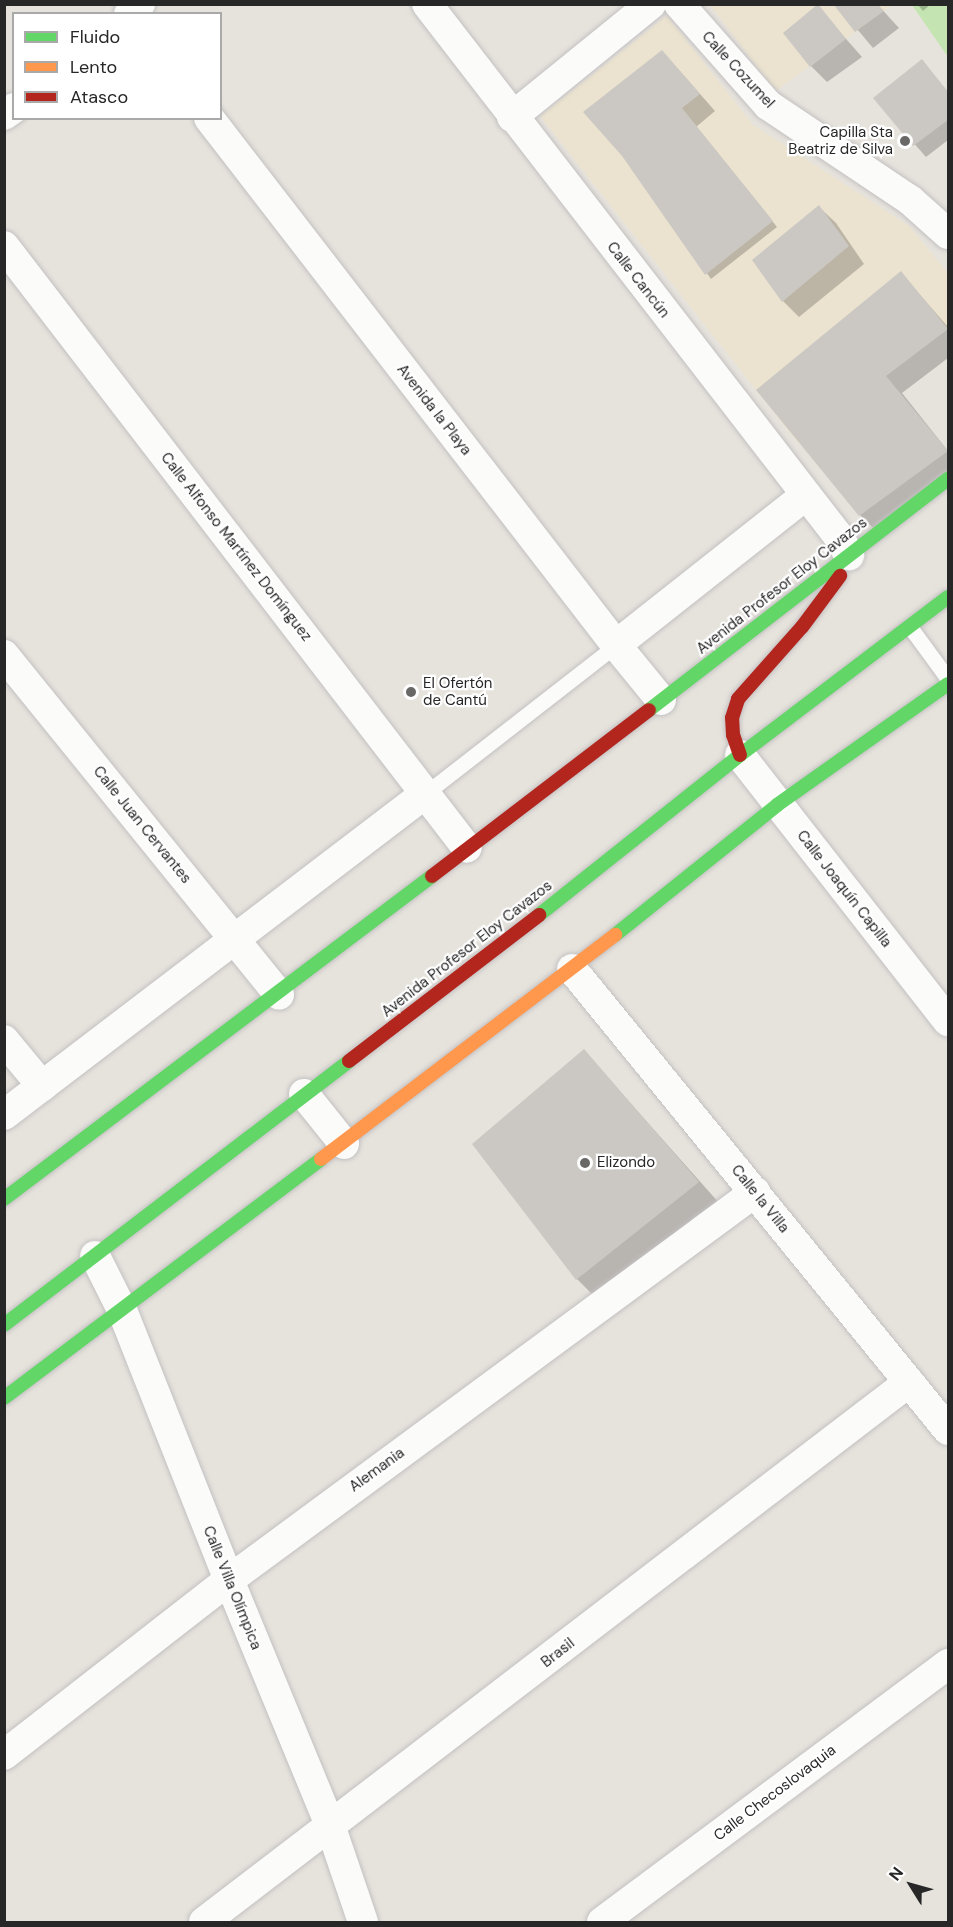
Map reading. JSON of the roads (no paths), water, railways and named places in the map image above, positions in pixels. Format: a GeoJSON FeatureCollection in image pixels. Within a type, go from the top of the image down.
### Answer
{"type":"FeatureCollection","features":[{"type":"Feature","properties":{"kind":"main road","name":"Avenida Profesor Eloy Cavazos"},"geometry":{"type":"LineString","coordinates":[[4,1199],[279,994],[948,479]]}},
{"type":"Feature","properties":{"kind":"main road"},"geometry":{"type":"LineString","coordinates":[[740,755],[733,735],[732,718],[738,699],[802,627],[843,570],[849,555]]}},
{"type":"Feature","properties":{"kind":"main road","name":"Avenida Profesor Eloy Cavazos"},"geometry":{"type":"LineString","coordinates":[[4,1325],[534,920],[740,755],[948,597]]}},
{"type":"Feature","properties":{"kind":"main road"},"geometry":{"type":"LineString","coordinates":[[4,1398],[344,1144],[572,969],[777,805],[948,684]]}},
{"type":"Feature","properties":{"kind":"street","name":"Calle Cancún"},"geometry":{"type":"LineString","coordinates":[[427,4],[838,537],[849,555]]}},
{"type":"Feature","properties":{"kind":"street"},"geometry":{"type":"LineString","coordinates":[[512,117],[651,4]]}},
{"type":"Feature","properties":{"kind":"street","name":"Calle Cozumel"},"geometry":{"type":"LineString","coordinates":[[679,4],[768,105],[910,200],[948,234]]}},
{"type":"Feature","properties":{"kind":"street","name":"Avenida la Playa"},"geometry":{"type":"LineString","coordinates":[[211,120],[616,645],[661,700]]}},
{"type":"Feature","properties":{"kind":"street","name":"Calle Alfonso Martínez Domínguez"},"geometry":{"type":"LineString","coordinates":[[4,246],[467,848]]}},
{"type":"Feature","properties":{"kind":"street"},"geometry":{"type":"LineString","coordinates":[[616,645],[806,496]]}},
{"type":"Feature","properties":{"kind":"street","name":"Calle Juan Cervantes"},"geometry":{"type":"LineString","coordinates":[[4,655],[279,994]]}},
{"type":"Feature","properties":{"kind":"street","name":"Calle Joaquín Capilla"},"geometry":{"type":"LineString","coordinates":[[740,755],[948,1021]]}},
{"type":"Feature","properties":{"kind":"street"},"geometry":{"type":"LineString","coordinates":[[4,1115],[426,793]]}},
{"type":"Feature","properties":{"kind":"street","name":"Calle la Villa"},"geometry":{"type":"LineString","coordinates":[[572,969],[948,1430]]}},
{"type":"Feature","properties":{"kind":"street"},"geometry":{"type":"LineString","coordinates":[[4,1040],[42,1086]]}},
{"type":"Feature","properties":{"kind":"street"},"geometry":{"type":"LineString","coordinates":[[304,1094],[344,1144]]}},
{"type":"Feature","properties":{"kind":"street","name":"Alemania"},"geometry":{"type":"LineString","coordinates":[[4,1755],[229,1580],[754,1192]]}},
{"type":"Feature","properties":{"kind":"street","name":"Calle Villa Olímpica"},"geometry":{"type":"LineString","coordinates":[[95,1256],[122,1310],[229,1580],[330,1825],[363,1923]]}},
{"type":"Feature","properties":{"kind":"street","name":"Brasil"},"geometry":{"type":"LineString","coordinates":[[204,1923],[909,1382]]}},
{"type":"Feature","properties":{"kind":"street","name":"Calle Checoslovaquia"},"geometry":{"type":"LineString","coordinates":[[602,1923],[948,1664]]}},
{"type":"Feature","properties":{"kind":"lane"},"geometry":{"type":"LineString","coordinates":[[910,627],[948,679]]}},
{"type":"Feature","properties":{"kind":"lane"},"geometry":{"type":"LineString","coordinates":[[426,793],[616,645]]}},
{"type":"Feature","properties":{"kind":"place","name":"Capilla Sta Beatriz de Silva"},"geometry":{"type":"Point","coordinates":[905,141]}},
{"type":"Feature","properties":{"kind":"place","name":"El Ofertón de Cantú"},"geometry":{"type":"Point","coordinates":[411,692]}},
{"type":"Feature","properties":{"kind":"place","name":"Elizondo"},"geometry":{"type":"Point","coordinates":[585,1163]}}]}
